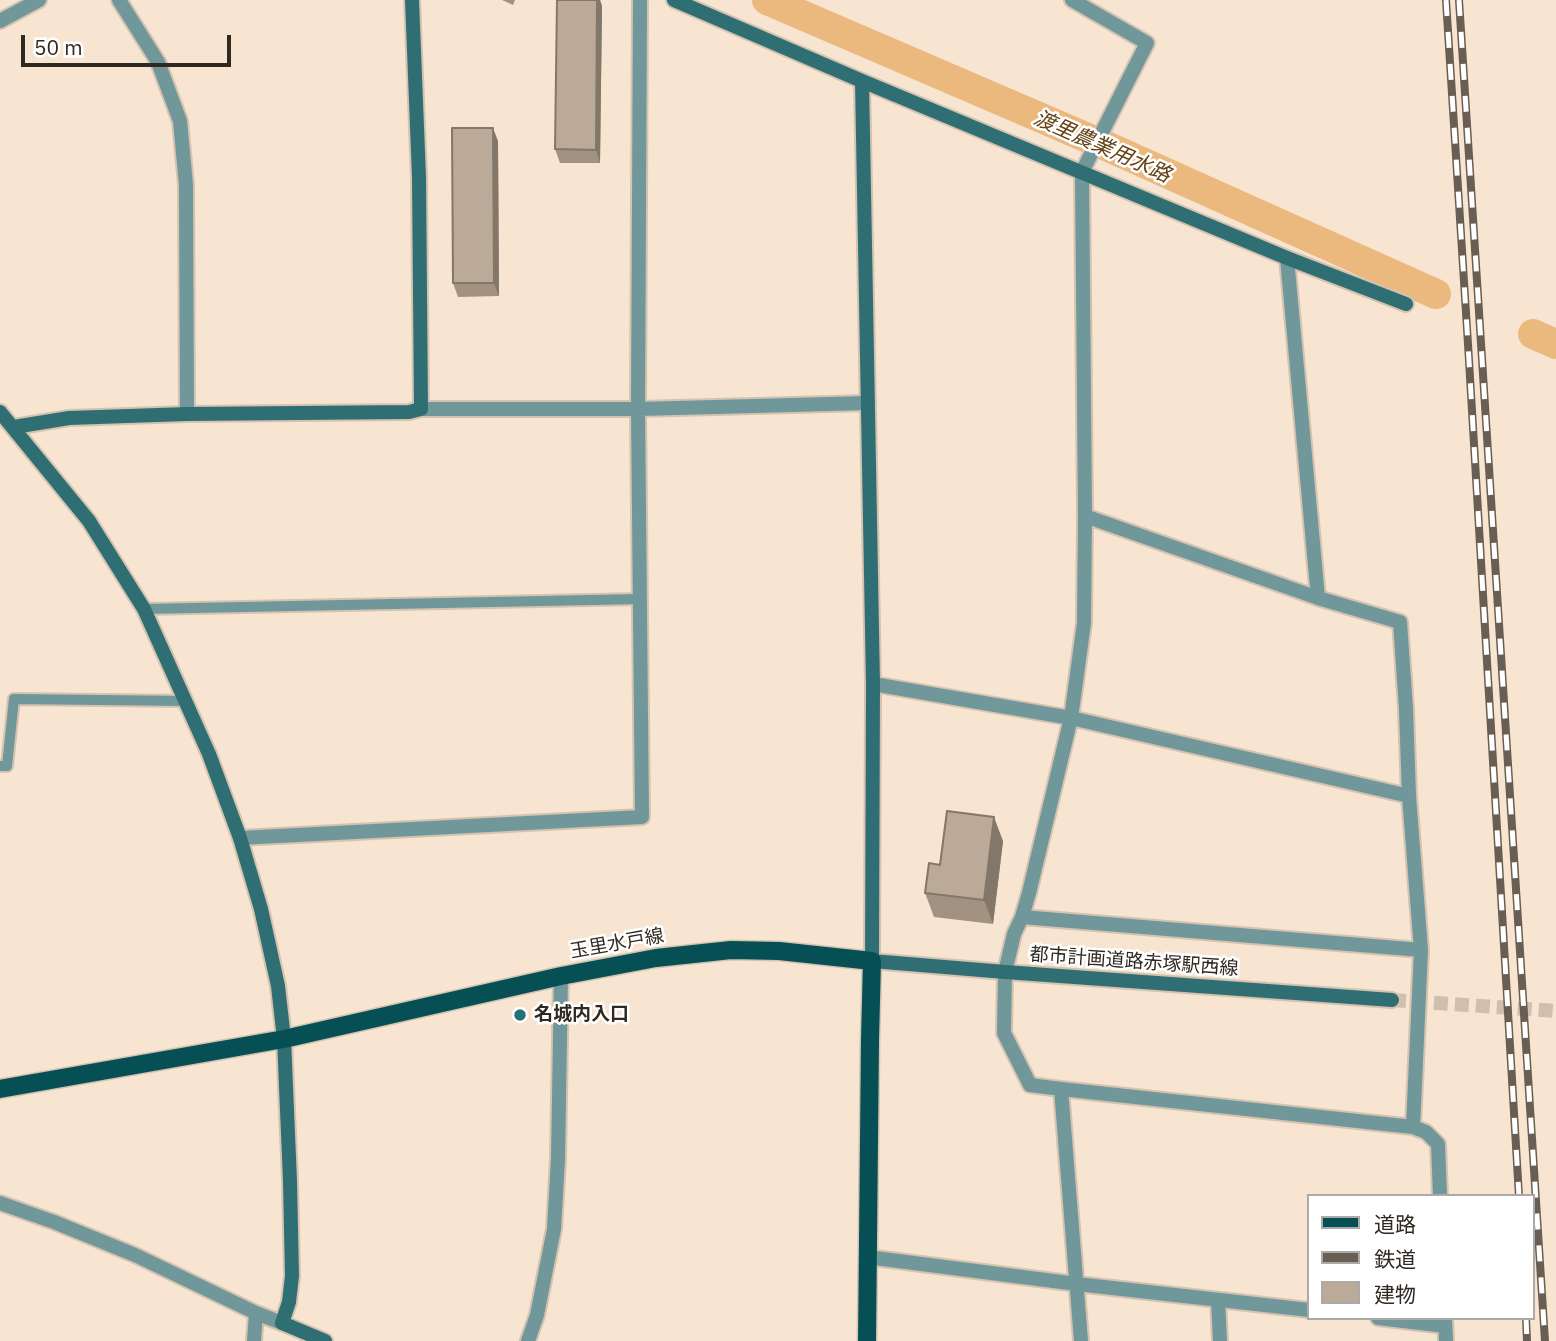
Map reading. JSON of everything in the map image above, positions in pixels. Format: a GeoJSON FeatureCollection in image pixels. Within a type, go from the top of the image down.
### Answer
{"type":"FeatureCollection","features":[{"type":"Feature","properties":{"kind":"main road","name":"玉里水戸線"},"geometry":{"type":"LineString","coordinates":[[0,1089],[284,1039],[561,976],[656,958],[730,950],[779,951],[873,961]]}},
{"type":"Feature","properties":{"kind":"main road"},"geometry":{"type":"LineString","coordinates":[[867,1341],[873,961]]}},
{"type":"Feature","properties":{"kind":"street"},"geometry":{"type":"LineString","coordinates":[[0,22],[39,0]]}},
{"type":"Feature","properties":{"kind":"street"},"geometry":{"type":"LineString","coordinates":[[119,0],[158,62],[180,121],[186,185],[187,414]]}},
{"type":"Feature","properties":{"kind":"street"},"geometry":{"type":"LineString","coordinates":[[412,0],[419,177],[421,409]]}},
{"type":"Feature","properties":{"kind":"street"},"geometry":{"type":"LineString","coordinates":[[240,838],[642,817],[638,408],[640,0]]}},
{"type":"Feature","properties":{"kind":"street"},"geometry":{"type":"LineString","coordinates":[[674,0],[1287,258],[1406,304]]}},
{"type":"Feature","properties":{"kind":"street"},"geometry":{"type":"LineString","coordinates":[[1072,0],[1147,43],[1082,172],[1084,623],[1071,718],[1029,893],[1014,934],[1006,972],[1004,1033],[1030,1085],[1413,1127],[1426,1132],[1438,1144],[1440,1194]]}},
{"type":"Feature","properties":{"kind":"street"},"geometry":{"type":"LineString","coordinates":[[862,81],[873,684],[873,961]]}},
{"type":"Feature","properties":{"kind":"street"},"geometry":{"type":"LineString","coordinates":[[1287,258],[1318,598]]}},
{"type":"Feature","properties":{"kind":"street"},"geometry":{"type":"LineString","coordinates":[[14,427],[69,418],[187,414],[868,403]]}},
{"type":"Feature","properties":{"kind":"street"},"geometry":{"type":"LineString","coordinates":[[0,412],[89,521],[144,609],[209,754],[240,838],[261,909],[278,986],[284,1039],[292,1276],[289,1301],[282,1323]]}},
{"type":"Feature","properties":{"kind":"street"},"geometry":{"type":"LineString","coordinates":[[1085,516],[1318,598],[1400,622],[1409,796],[1421,950],[1413,1127]]}},
{"type":"Feature","properties":{"kind":"street"},"geometry":{"type":"LineString","coordinates":[[873,684],[1071,718],[1409,796]]}},
{"type":"Feature","properties":{"kind":"street"},"geometry":{"type":"LineString","coordinates":[[1021,918],[1421,950]]}},
{"type":"Feature","properties":{"kind":"street","name":"都市計画道路赤塚駅西線"},"geometry":{"type":"LineString","coordinates":[[873,961],[1392,1000]]}},
{"type":"Feature","properties":{"kind":"street"},"geometry":{"type":"LineString","coordinates":[[528,1341],[537,1315],[554,1230],[561,976]]}},
{"type":"Feature","properties":{"kind":"street"},"geometry":{"type":"LineString","coordinates":[[1061,1089],[1081,1341]]}},
{"type":"Feature","properties":{"kind":"street"},"geometry":{"type":"LineString","coordinates":[[0,1203],[135,1255],[256,1313],[325,1341]]}},
{"type":"Feature","properties":{"kind":"street"},"geometry":{"type":"LineString","coordinates":[[867,1257],[1308,1310]]}},
{"type":"Feature","properties":{"kind":"street"},"geometry":{"type":"LineString","coordinates":[[1218,1300],[1220,1341]]}},
{"type":"Feature","properties":{"kind":"street"},"geometry":{"type":"LineString","coordinates":[[254,1341],[256,1313]]}},
{"type":"Feature","properties":{"kind":"street"},"geometry":{"type":"LineString","coordinates":[[1412,1320],[1445,1322],[1446,1341]]}},
{"type":"Feature","properties":{"kind":"lane"},"geometry":{"type":"LineString","coordinates":[[144,609],[641,599]]}},
{"type":"Feature","properties":{"kind":"lane"},"geometry":{"type":"LineString","coordinates":[[0,766],[6,766],[14,699],[186,701]]}},
{"type":"Feature","properties":{"kind":"building"},"geometry":{"type":"Polygon","coordinates":[[[557,0],[597,0],[596,150],[555,149],[557,0]]]}},
{"type":"Feature","properties":{"kind":"building"},"geometry":{"type":"Polygon","coordinates":[[[452,128],[493,128],[494,283],[453,283],[452,128]]]}},
{"type":"Feature","properties":{"kind":"building"},"geometry":{"type":"Polygon","coordinates":[[[947,811],[994,817],[984,900],[925,893],[929,863],[940,865],[947,811]]]}},
{"type":"Feature","properties":{"kind":"waterway","name":"渡里農業用水路"},"geometry":{"type":"LineString","coordinates":[[767,0],[1104,145],[1436,294]]}},
{"type":"Feature","properties":{"kind":"waterway","name":"渡里農業用水路"},"geometry":{"type":"LineString","coordinates":[[1533,334],[1556,344]]}},
{"type":"Feature","properties":{"kind":"tunnel"},"geometry":{"type":"LineString","coordinates":[[1392,1000],[1556,1011]]}},
{"type":"Feature","properties":{"kind":"railway"},"geometry":{"type":"LineString","coordinates":[[1446,0],[1519,1194]]}},
{"type":"Feature","properties":{"kind":"railway"},"geometry":{"type":"LineString","coordinates":[[1459,0],[1545,1341]]}},
{"type":"Feature","properties":{"kind":"railway"},"geometry":{"type":"LineString","coordinates":[[1526,1320],[1527,1341]]}},
{"type":"Feature","properties":{"kind":"place","name":"名城内入口"},"geometry":{"type":"Point","coordinates":[520,1015]}}]}
